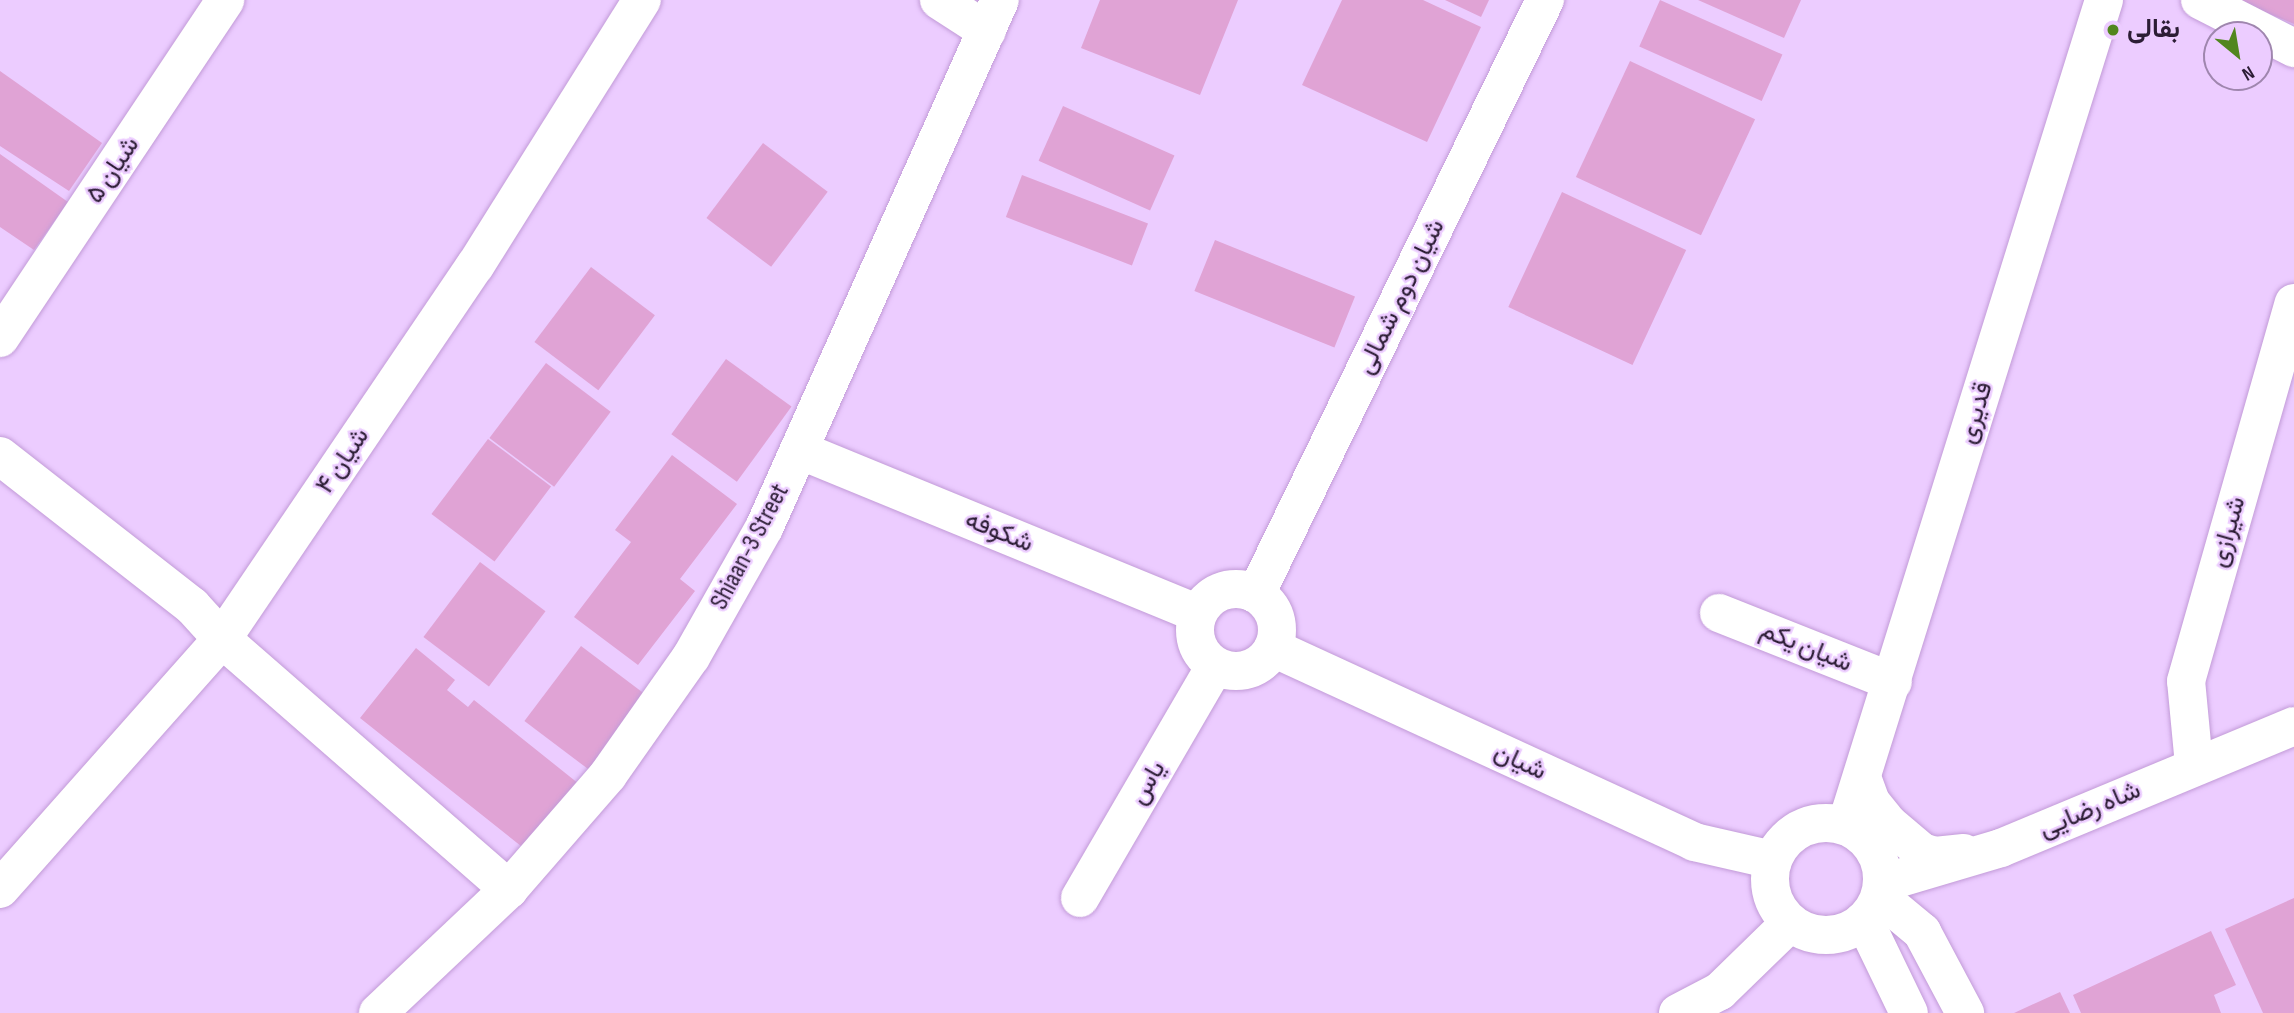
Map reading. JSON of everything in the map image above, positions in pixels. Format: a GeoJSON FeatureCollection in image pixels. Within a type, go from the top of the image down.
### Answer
{"type":"FeatureCollection","features":[{"type":"Feature","properties":{"kind":"street","name":"شیان ۵"},"geometry":{"type":"LineString","coordinates":[[0,338],[225,0]]}},
{"type":"Feature","properties":{"kind":"street","name":"شیان ۴"},"geometry":{"type":"LineString","coordinates":[[0,889],[222,639],[475,266],[642,0]]}},
{"type":"Feature","properties":{"kind":"street"},"geometry":{"type":"LineString","coordinates":[[939,0],[993,16]]}},
{"type":"Feature","properties":{"kind":"street","name":"شیان دوم شمالی"},"geometry":{"type":"LineString","coordinates":[[1256,594],[1545,0]]}},
{"type":"Feature","properties":{"kind":"street","name":"قدیری"},"geometry":{"type":"LineString","coordinates":[[1846,826],[1863,780],[2105,0]]}},
{"type":"Feature","properties":{"kind":"street"},"geometry":{"type":"LineString","coordinates":[[2200,0],[2294,48]]}},
{"type":"Feature","properties":{"kind":"street","name":"Shiaan-3 Street"},"geometry":{"type":"LineString","coordinates":[[378,1013],[509,889],[608,775],[691,657],[765,527],[993,16]]}},
{"type":"Feature","properties":{"kind":"street","name":"شیرازی"},"geometry":{"type":"LineString","coordinates":[[2194,765],[2186,681],[2294,303]]}},
{"type":"Feature","properties":{"kind":"street","name":"شکوفه"},"geometry":{"type":"LineString","coordinates":[[799,450],[1198,614]]}},
{"type":"Feature","properties":{"kind":"street"},"geometry":{"type":"LineString","coordinates":[[0,456],[192,606],[222,639],[509,889]]}},
{"type":"Feature","properties":{"kind":"street"},"geometry":{"type":"LineString","coordinates":[[1243,589],[1256,594],[1266,601],[1277,624],[1273,648],[1254,667],[1228,671],[1215,666],[1199,649],[1194,625],[1198,614],[1216,593],[1243,589]]}},
{"type":"Feature","properties":{"kind":"street","name":"شیان یکم"},"geometry":{"type":"LineString","coordinates":[[1720,613],[1893,682]]}},
{"type":"Feature","properties":{"kind":"street","name":"شیان"},"geometry":{"type":"LineString","coordinates":[[1273,648],[1694,842],[1773,860]]}},
{"type":"Feature","properties":{"kind":"street","name":"یاس"},"geometry":{"type":"LineString","coordinates":[[1080,898],[1215,666]]}},
{"type":"Feature","properties":{"kind":"street","name":"شاه رضایی"},"geometry":{"type":"LineString","coordinates":[[1875,900],[2194,765],[2294,726]]}},
{"type":"Feature","properties":{"kind":"street"},"geometry":{"type":"LineString","coordinates":[[1863,780],[1871,802],[1889,824],[1922,852],[1935,856],[2001,848]]}},
{"type":"Feature","properties":{"kind":"street"},"geometry":{"type":"LineString","coordinates":[[1875,900],[1839,933],[1822,935],[1790,923],[1772,894],[1773,860],[1794,833],[1810,825],[1846,826],[1874,848],[1875,900],[1909,1013]]}},
{"type":"Feature","properties":{"kind":"street"},"geometry":{"type":"LineString","coordinates":[[1875,900],[1922,932],[1965,1013]]}},
{"type":"Feature","properties":{"kind":"street"},"geometry":{"type":"LineString","coordinates":[[1678,1013],[1725,1002],[1790,923]]}},
{"type":"Feature","properties":{"kind":"building"},"geometry":{"type":"Polygon","coordinates":[[[1100,0],[1238,0],[1200,95],[1081,48],[1100,0]]]}},
{"type":"Feature","properties":{"kind":"building"},"geometry":{"type":"Polygon","coordinates":[[[1342,0],[1423,0],[1481,27],[1427,142],[1302,85],[1342,0]]]}},
{"type":"Feature","properties":{"kind":"building"},"geometry":{"type":"Polygon","coordinates":[[[1445,0],[1489,0],[1481,17],[1445,0]]]}},
{"type":"Feature","properties":{"kind":"building"},"geometry":{"type":"Polygon","coordinates":[[[1660,0],[1782,55],[1762,101],[1639,47],[1660,0]]]}},
{"type":"Feature","properties":{"kind":"building"},"geometry":{"type":"Polygon","coordinates":[[[1698,0],[1801,0],[1784,38],[1698,0]]]}},
{"type":"Feature","properties":{"kind":"building"},"geometry":{"type":"Polygon","coordinates":[[[2236,0],[2294,0],[2294,24],[2236,0]]]}},
{"type":"Feature","properties":{"kind":"building"},"geometry":{"type":"Polygon","coordinates":[[[1630,61],[1755,119],[1701,235],[1576,177],[1630,61]]]}},
{"type":"Feature","properties":{"kind":"building"},"geometry":{"type":"Polygon","coordinates":[[[0,71],[102,143],[69,191],[0,146],[0,71]]]}},
{"type":"Feature","properties":{"kind":"building"},"geometry":{"type":"Polygon","coordinates":[[[1063,106],[1174,156],[1150,210],[1039,161],[1063,106]]]}},
{"type":"Feature","properties":{"kind":"building"},"geometry":{"type":"Polygon","coordinates":[[[763,143],[828,192],[771,267],[706,218],[763,143]]]}},
{"type":"Feature","properties":{"kind":"building"},"geometry":{"type":"Polygon","coordinates":[[[0,154],[68,202],[34,250],[0,227],[0,154]]]}},
{"type":"Feature","properties":{"kind":"building"},"geometry":{"type":"Polygon","coordinates":[[[1022,175],[1148,223],[1132,265],[1006,217],[1022,175]]]}},
{"type":"Feature","properties":{"kind":"building"},"geometry":{"type":"Polygon","coordinates":[[[1562,192],[1686,250],[1632,365],[1508,307],[1562,192]]]}},
{"type":"Feature","properties":{"kind":"building"},"geometry":{"type":"Polygon","coordinates":[[[1215,240],[1355,297],[1334,348],[1194,291],[1215,240]]]}},
{"type":"Feature","properties":{"kind":"building"},"geometry":{"type":"Polygon","coordinates":[[[591,267],[655,315],[598,390],[534,342],[591,267]]]}},
{"type":"Feature","properties":{"kind":"building"},"geometry":{"type":"Polygon","coordinates":[[[726,359],[792,407],[737,482],[671,434],[726,359]]]}},
{"type":"Feature","properties":{"kind":"building"},"geometry":{"type":"Polygon","coordinates":[[[546,363],[611,412],[554,487],[489,438],[546,363]]]}},
{"type":"Feature","properties":{"kind":"building"},"geometry":{"type":"Polygon","coordinates":[[[488,439],[551,487],[495,562],[431,514],[488,439]]]}},
{"type":"Feature","properties":{"kind":"building"},"geometry":{"type":"Polygon","coordinates":[[[672,455],[737,504],[680,579],[695,591],[638,665],[574,617],[631,542],[615,530],[672,455]]]}},
{"type":"Feature","properties":{"kind":"building"},"geometry":{"type":"Polygon","coordinates":[[[480,562],[545,611],[489,686],[423,637],[480,562]]]}},
{"type":"Feature","properties":{"kind":"building"},"geometry":{"type":"Polygon","coordinates":[[[581,646],[646,695],[589,770],[524,721],[581,646]]]}},
{"type":"Feature","properties":{"kind":"building"},"geometry":{"type":"Polygon","coordinates":[[[416,648],[455,680],[447,690],[468,707],[474,700],[579,784],[526,850],[360,718],[416,648]]]}},
{"type":"Feature","properties":{"kind":"building"},"geometry":{"type":"Polygon","coordinates":[[[2294,898],[2294,1013],[2263,1013],[2225,929],[2294,898]]]}},
{"type":"Feature","properties":{"kind":"building"},"geometry":{"type":"Polygon","coordinates":[[[2211,931],[2236,985],[2214,995],[2221,1013],[2081,1013],[2073,995],[2211,931]]]}},
{"type":"Feature","properties":{"kind":"building"},"geometry":{"type":"Polygon","coordinates":[[[2060,992],[2070,1013],[2014,1013],[2060,992]]]}},
{"type":"Feature","properties":{"kind":"place","name":"بقالی"},"geometry":{"type":"Point","coordinates":[2113,30]}}]}
